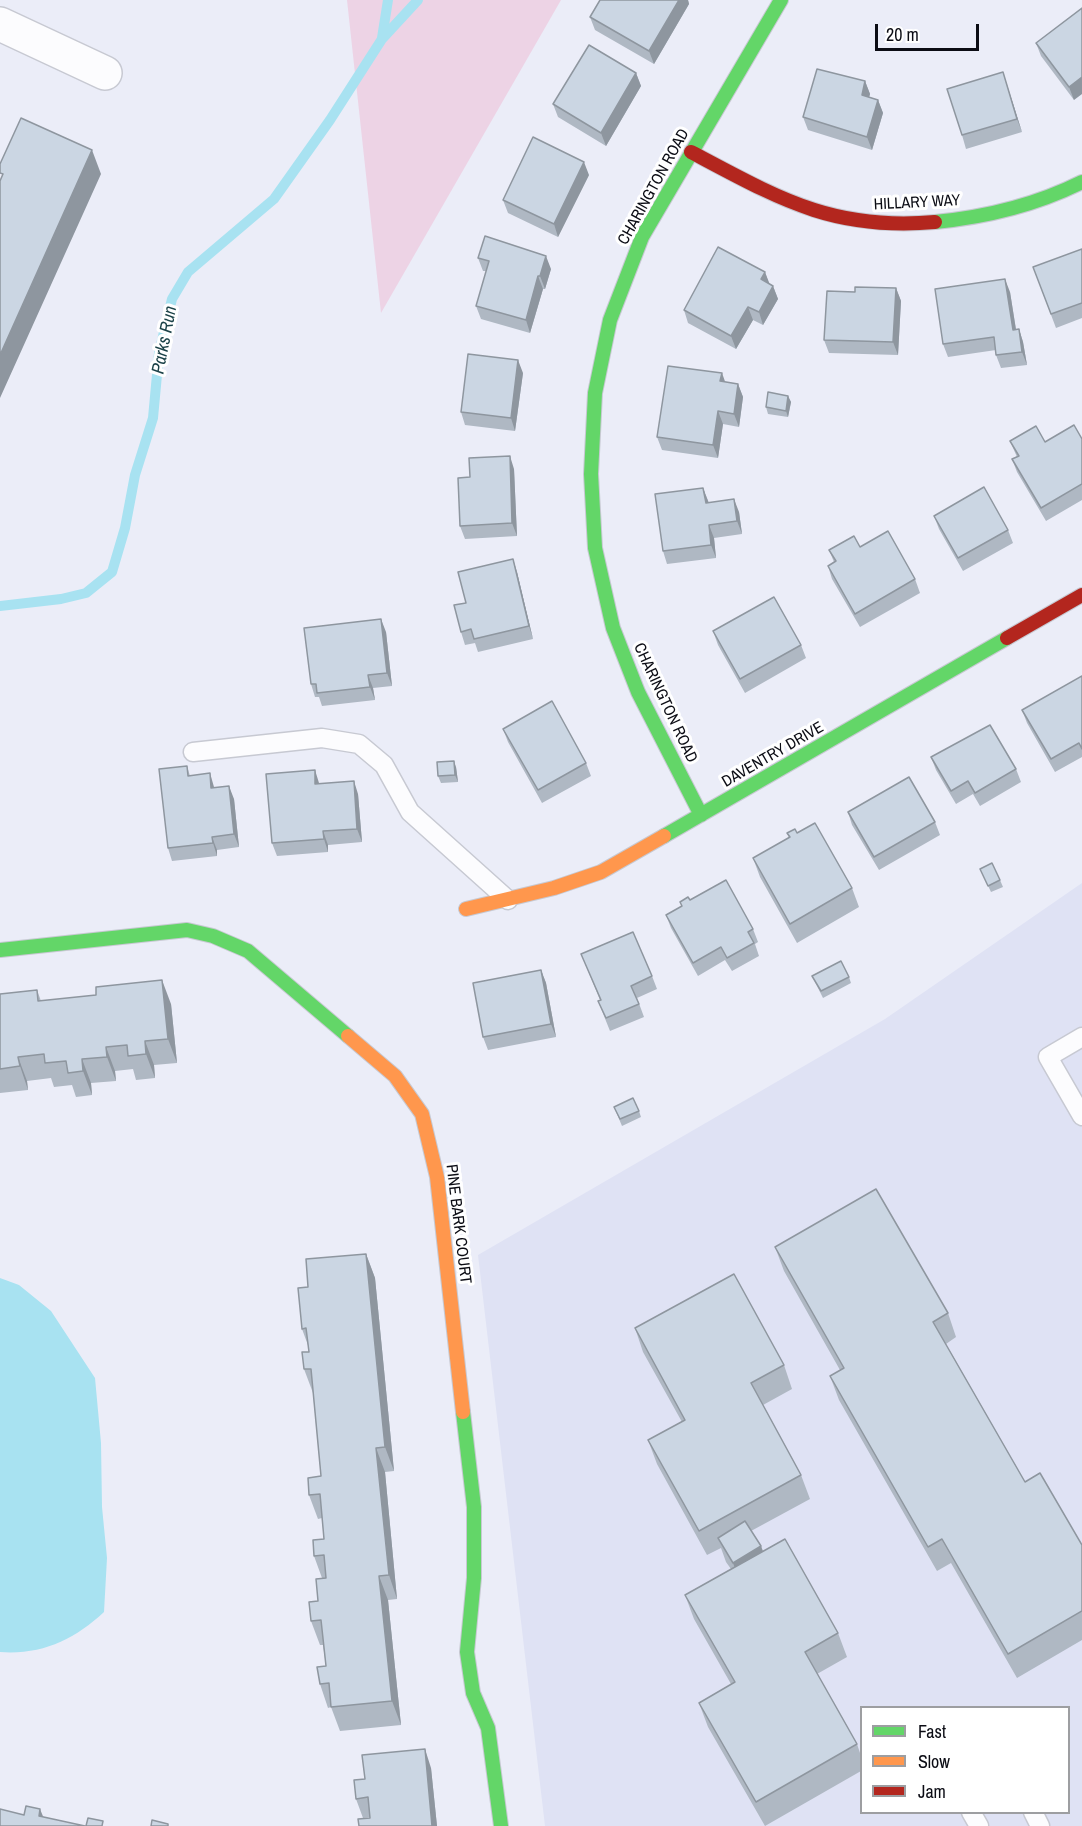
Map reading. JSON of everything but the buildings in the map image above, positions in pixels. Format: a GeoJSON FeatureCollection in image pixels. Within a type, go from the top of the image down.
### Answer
{"type":"FeatureCollection","features":[{"type":"Feature","properties":{"kind":"street","name":"CHARINGTON ROAD"},"geometry":{"type":"LineString","coordinates":[[701,815],[638,692],[613,628],[595,548],[591,474],[595,393],[610,321],[642,237],[781,0]]}},
{"type":"Feature","properties":{"kind":"street"},"geometry":{"type":"LineString","coordinates":[[0,24],[105,73]]}},
{"type":"Feature","properties":{"kind":"street","name":"HILLARY WAY"},"geometry":{"type":"LineString","coordinates":[[692,152],[761,188],[811,210],[868,223],[932,222],[1001,212],[1065,192],[1082,182]]}},
{"type":"Feature","properties":{"kind":"street","name":"DAVENTRY DRIVE"},"geometry":{"type":"LineString","coordinates":[[466,909],[554,888],[601,872],[1082,595]]}},
{"type":"Feature","properties":{"kind":"street","name":"PINE BARK COURT"},"geometry":{"type":"LineString","coordinates":[[0,950],[187,930],[213,936],[248,951],[355,1041],[395,1076],[422,1114],[437,1177],[474,1507],[474,1578],[467,1652],[473,1694],[488,1728],[501,1826]]}},
{"type":"Feature","properties":{"kind":"lane"},"geometry":{"type":"LineString","coordinates":[[193,752],[322,738],[358,744],[384,765],[410,812],[508,900]]}},
{"type":"Feature","properties":{"kind":"lane"},"geometry":{"type":"LineString","coordinates":[[1082,1037],[1048,1057],[1082,1116]]}},
{"type":"Feature","properties":{"kind":"shaded area"},"geometry":{"type":"Polygon","coordinates":[[[347,0],[561,0],[381,313],[347,0]]]}},
{"type":"Feature","properties":{"kind":"shaded area"},"geometry":{"type":"Polygon","coordinates":[[[1082,883],[1082,1826],[545,1826],[478,1255],[885,1019],[1082,883]]]}},
{"type":"Feature","properties":{"kind":"water"},"geometry":{"type":"Polygon","coordinates":[[[0,1278],[19,1285],[51,1311],[95,1378],[107,1558],[104,1612],[69,1638],[56,1644],[30,1651],[15,1652],[0,1652],[0,1278]]]}},
{"type":"Feature","properties":{"kind":"waterway"},"geometry":{"type":"LineString","coordinates":[[382,38],[388,0]]}},
{"type":"Feature","properties":{"kind":"waterway","name":"Parks Run"},"geometry":{"type":"LineString","coordinates":[[0,606],[61,599],[86,593],[112,572],[125,528],[135,475],[153,418],[159,353],[172,299],[188,272],[274,199],[330,120],[382,39],[418,0]]}},
{"type":"Feature","properties":{"kind":"traffic: fast"},"geometry":{"type":"LineString","coordinates":[[701,815],[638,692],[613,628],[595,548],[591,474],[595,393],[610,320],[642,237],[781,0]]}},
{"type":"Feature","properties":{"kind":"traffic: fast"},"geometry":{"type":"LineString","coordinates":[[935,222],[1011,209],[1082,182]]}},
{"type":"Feature","properties":{"kind":"traffic: fast"},"geometry":{"type":"LineString","coordinates":[[664,836],[1007,638]]}},
{"type":"Feature","properties":{"kind":"traffic: fast"},"geometry":{"type":"LineString","coordinates":[[0,950],[187,930],[213,936],[248,951],[348,1036]]}},
{"type":"Feature","properties":{"kind":"traffic: fast"},"geometry":{"type":"LineString","coordinates":[[463,1412],[474,1507],[474,1578],[467,1652],[473,1693],[488,1728],[501,1826]]}},
{"type":"Feature","properties":{"kind":"traffic: slow"},"geometry":{"type":"LineString","coordinates":[[466,909],[554,888],[601,872],[664,836]]}},
{"type":"Feature","properties":{"kind":"traffic: slow"},"geometry":{"type":"LineString","coordinates":[[348,1036],[395,1076],[422,1114],[437,1177],[463,1412]]}},
{"type":"Feature","properties":{"kind":"traffic: jam"},"geometry":{"type":"LineString","coordinates":[[691,152],[751,184],[807,208],[866,221],[935,222]]}},
{"type":"Feature","properties":{"kind":"traffic: jam"},"geometry":{"type":"LineString","coordinates":[[1007,638],[1082,595]]}}]}
